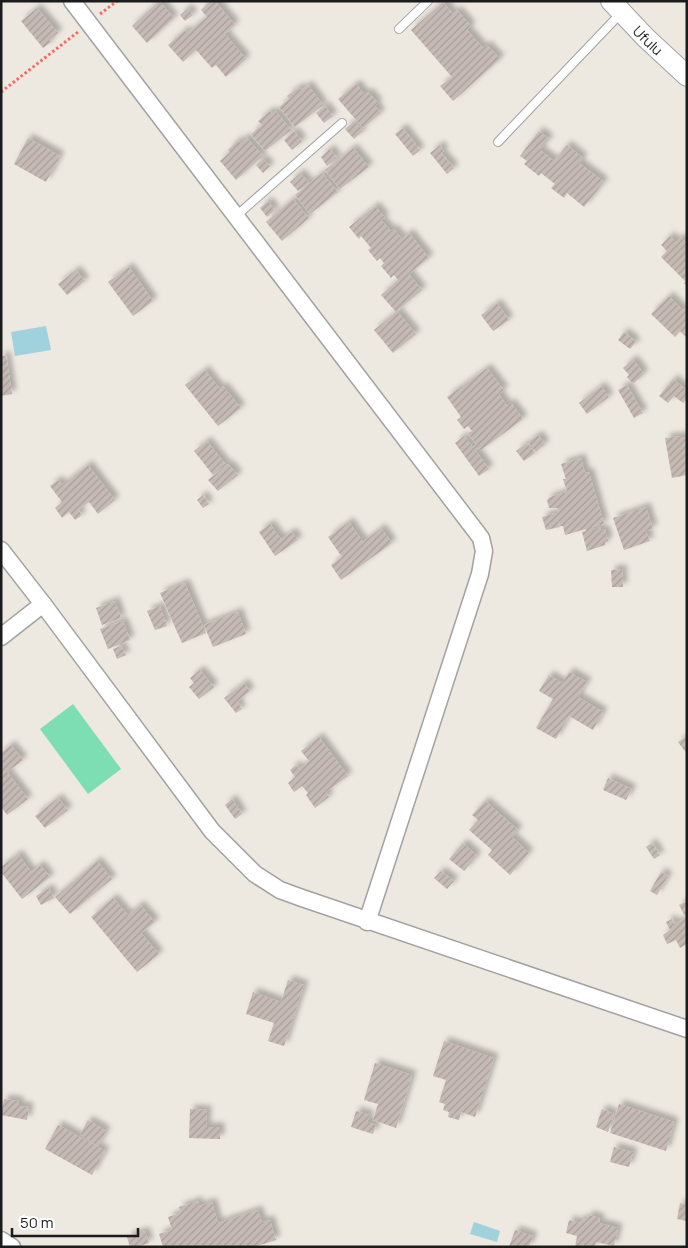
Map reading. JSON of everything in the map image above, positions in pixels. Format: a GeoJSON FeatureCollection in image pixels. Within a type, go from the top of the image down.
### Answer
{"type":"FeatureCollection","features":[{"type":"Feature","properties":{"kind":"street"},"geometry":{"type":"LineString","coordinates":[[72,1],[476,530],[483,545],[483,563],[480,574],[367,922]]}},
{"type":"Feature","properties":{"kind":"street","name":"Ufulu"},"geometry":{"type":"LineString","coordinates":[[616,7],[687,76]]}},
{"type":"Feature","properties":{"kind":"street"},"geometry":{"type":"LineString","coordinates":[[1,550],[212,831],[255,874],[280,890],[367,922],[687,1029]]}},
{"type":"Feature","properties":{"kind":"street"},"geometry":{"type":"LineString","coordinates":[[1,637],[43,604]]}},
{"type":"Feature","properties":{"kind":"street"},"geometry":{"type":"LineString","coordinates":[[1,1240],[12,1247]]}},
{"type":"Feature","properties":{"kind":"lane"},"geometry":{"type":"LineString","coordinates":[[399,29],[428,1]]}},
{"type":"Feature","properties":{"kind":"lane"},"geometry":{"type":"LineString","coordinates":[[498,142],[616,7]]}},
{"type":"Feature","properties":{"kind":"lane"},"geometry":{"type":"LineString","coordinates":[[236,216],[342,123]]}},
{"type":"Feature","properties":{"kind":"path"},"geometry":{"type":"LineString","coordinates":[[1,92],[89,23]]}},
{"type":"Feature","properties":{"kind":"green space"},"geometry":{"type":"Polygon","coordinates":[[[73,704],[121,769],[88,794],[40,729],[73,704]]]}},
{"type":"Feature","properties":{"kind":"water"},"geometry":{"type":"Polygon","coordinates":[[[46,326],[51,350],[15,356],[11,332],[46,326]]]}},
{"type":"Feature","properties":{"kind":"water"},"geometry":{"type":"Polygon","coordinates":[[[474,1222],[500,1231],[497,1242],[470,1234],[474,1222]]]}},
{"type":"Feature","properties":{"kind":"building"},"geometry":{"type":"Polygon","coordinates":[[[159,1],[174,18],[147,43],[132,26],[159,1]]]}},
{"type":"Feature","properties":{"kind":"building"},"geometry":{"type":"Polygon","coordinates":[[[210,1],[215,1],[235,25],[225,34],[246,59],[226,77],[216,65],[212,68],[196,50],[183,62],[168,45],[185,30],[187,33],[207,17],[201,10],[210,1]]]}},
{"type":"Feature","properties":{"kind":"building"},"geometry":{"type":"Polygon","coordinates":[[[443,2],[453,14],[457,10],[471,26],[467,30],[483,48],[487,45],[500,59],[453,101],[440,86],[452,77],[411,30],[443,2]]]}},
{"type":"Feature","properties":{"kind":"building"},"geometry":{"type":"Polygon","coordinates":[[[37,8],[58,33],[43,48],[21,21],[37,8]]]}},
{"type":"Feature","properties":{"kind":"building"},"geometry":{"type":"Polygon","coordinates":[[[188,8],[193,15],[185,21],[180,15],[188,8]]]}},
{"type":"Feature","properties":{"kind":"building"},"geometry":{"type":"Polygon","coordinates":[[[356,84],[365,95],[368,92],[378,103],[375,106],[381,113],[363,128],[338,99],[356,84]]]}},
{"type":"Feature","properties":{"kind":"building"},"geometry":{"type":"Polygon","coordinates":[[[308,85],[323,105],[295,127],[279,107],[289,99],[287,96],[299,87],[301,90],[308,85]]]}},
{"type":"Feature","properties":{"kind":"building"},"geometry":{"type":"Polygon","coordinates":[[[325,106],[333,116],[324,123],[316,113],[325,106]]]}},
{"type":"Feature","properties":{"kind":"building"},"geometry":{"type":"Polygon","coordinates":[[[270,111],[272,114],[276,111],[291,130],[265,151],[251,134],[262,125],[258,121],[270,111]]]}},
{"type":"Feature","properties":{"kind":"building"},"geometry":{"type":"Polygon","coordinates":[[[354,121],[363,131],[354,139],[345,129],[354,121]]]}},
{"type":"Feature","properties":{"kind":"building"},"geometry":{"type":"Polygon","coordinates":[[[403,128],[420,150],[413,156],[395,134],[403,128]]]}},
{"type":"Feature","properties":{"kind":"building"},"geometry":{"type":"Polygon","coordinates":[[[294,131],[302,141],[292,150],[284,140],[294,131]]]}},
{"type":"Feature","properties":{"kind":"building"},"geometry":{"type":"Polygon","coordinates":[[[539,131],[549,139],[540,150],[554,161],[567,145],[583,158],[579,163],[604,182],[584,207],[567,193],[564,198],[551,188],[555,184],[541,173],[539,176],[524,164],[527,161],[520,156],[539,131]]]}},
{"type":"Feature","properties":{"kind":"building"},"geometry":{"type":"Polygon","coordinates":[[[246,137],[263,156],[236,180],[220,161],[230,152],[228,150],[238,140],[240,143],[246,137]]]}},
{"type":"Feature","properties":{"kind":"building"},"geometry":{"type":"Polygon","coordinates":[[[28,138],[60,156],[46,182],[14,164],[28,138]]]}},
{"type":"Feature","properties":{"kind":"building"},"geometry":{"type":"Polygon","coordinates":[[[440,145],[444,151],[441,153],[454,168],[447,174],[430,153],[440,145]]]}},
{"type":"Feature","properties":{"kind":"building"},"geometry":{"type":"Polygon","coordinates":[[[353,148],[369,167],[340,189],[325,170],[353,148]]]}},
{"type":"Feature","properties":{"kind":"building"},"geometry":{"type":"Polygon","coordinates":[[[330,149],[337,158],[327,166],[321,157],[330,149]]]}},
{"type":"Feature","properties":{"kind":"building"},"geometry":{"type":"Polygon","coordinates":[[[263,159],[270,166],[263,173],[256,165],[263,159]]]}},
{"type":"Feature","properties":{"kind":"building"},"geometry":{"type":"Polygon","coordinates":[[[300,173],[309,183],[298,191],[290,182],[300,173]]]}},
{"type":"Feature","properties":{"kind":"building"},"geometry":{"type":"Polygon","coordinates":[[[322,173],[338,192],[310,214],[295,195],[322,173]]]}},
{"type":"Feature","properties":{"kind":"building"},"geometry":{"type":"Polygon","coordinates":[[[293,199],[309,218],[282,241],[266,222],[293,199]]]}},
{"type":"Feature","properties":{"kind":"building"},"geometry":{"type":"Polygon","coordinates":[[[268,201],[275,210],[267,217],[260,208],[268,201]]]}},
{"type":"Feature","properties":{"kind":"building"},"geometry":{"type":"Polygon","coordinates":[[[375,206],[385,218],[381,220],[391,231],[394,229],[402,239],[409,233],[429,258],[409,274],[422,290],[397,311],[416,334],[393,353],[374,330],[396,312],[381,295],[398,280],[394,275],[391,278],[381,266],[384,263],[380,258],[377,261],[368,250],[371,248],[361,236],[359,239],[349,227],[375,206]]]}},
{"type":"Feature","properties":{"kind":"building"},"geometry":{"type":"Polygon","coordinates":[[[670,236],[676,242],[681,237],[687,243],[687,286],[684,283],[686,282],[661,257],[667,251],[661,245],[670,236]]]}},
{"type":"Feature","properties":{"kind":"building"},"geometry":{"type":"Polygon","coordinates":[[[129,267],[153,301],[133,316],[108,282],[129,267]]]}},
{"type":"Feature","properties":{"kind":"building"},"geometry":{"type":"Polygon","coordinates":[[[76,270],[85,281],[67,295],[58,284],[76,270]]]}},
{"type":"Feature","properties":{"kind":"building"},"geometry":{"type":"Polygon","coordinates":[[[669,296],[683,310],[687,307],[687,338],[680,331],[675,337],[651,314],[669,296]]]}},
{"type":"Feature","properties":{"kind":"building"},"geometry":{"type":"Polygon","coordinates":[[[497,303],[509,320],[493,331],[481,315],[497,303]]]}},
{"type":"Feature","properties":{"kind":"building"},"geometry":{"type":"Polygon","coordinates":[[[624,332],[636,342],[630,349],[618,340],[624,332]]]}},
{"type":"Feature","properties":{"kind":"building"},"geometry":{"type":"Polygon","coordinates":[[[1,356],[6,356],[12,394],[1,396],[1,356]]]}},
{"type":"Feature","properties":{"kind":"building"},"geometry":{"type":"Polygon","coordinates":[[[633,359],[644,374],[633,384],[623,368],[633,359]]]}},
{"type":"Feature","properties":{"kind":"building"},"geometry":{"type":"Polygon","coordinates":[[[487,368],[504,390],[499,394],[507,406],[511,403],[523,419],[481,450],[479,448],[476,451],[489,469],[479,476],[455,443],[464,436],[473,447],[476,444],[468,433],[472,431],[468,426],[464,429],[457,420],[461,417],[447,397],[487,368]]]}},
{"type":"Feature","properties":{"kind":"building"},"geometry":{"type":"Polygon","coordinates":[[[205,370],[220,389],[223,386],[241,408],[218,426],[185,385],[205,370]]]}},
{"type":"Feature","properties":{"kind":"building"},"geometry":{"type":"Polygon","coordinates":[[[673,379],[687,390],[687,399],[683,403],[674,396],[668,403],[659,396],[673,379]]]}},
{"type":"Feature","properties":{"kind":"building"},"geometry":{"type":"Polygon","coordinates":[[[627,385],[643,413],[634,418],[618,390],[627,385]]]}},
{"type":"Feature","properties":{"kind":"building"},"geometry":{"type":"Polygon","coordinates":[[[601,386],[609,397],[587,414],[579,403],[601,386]]]}},
{"type":"Feature","properties":{"kind":"building"},"geometry":{"type":"Polygon","coordinates":[[[538,435],[545,444],[536,452],[528,442],[538,435]]]}},
{"type":"Feature","properties":{"kind":"building"},"geometry":{"type":"Polygon","coordinates":[[[683,436],[687,438],[687,475],[672,478],[665,438],[683,436]]]}},
{"type":"Feature","properties":{"kind":"building"},"geometry":{"type":"Polygon","coordinates":[[[207,441],[226,465],[213,475],[194,451],[207,441]]]}},
{"type":"Feature","properties":{"kind":"building"},"geometry":{"type":"Polygon","coordinates":[[[527,443],[535,453],[524,461],[516,451],[527,443]]]}},
{"type":"Feature","properties":{"kind":"building"},"geometry":{"type":"Polygon","coordinates":[[[581,458],[585,473],[589,472],[604,524],[593,527],[594,529],[600,527],[601,531],[605,529],[608,541],[605,542],[605,545],[587,551],[582,532],[586,531],[586,529],[565,535],[563,526],[560,526],[556,513],[559,513],[558,508],[549,508],[547,500],[550,497],[567,492],[563,479],[566,479],[561,464],[581,458]]]}},
{"type":"Feature","properties":{"kind":"building"},"geometry":{"type":"Polygon","coordinates":[[[228,464],[238,475],[218,491],[208,480],[228,464]]]}},
{"type":"Feature","properties":{"kind":"building"},"geometry":{"type":"Polygon","coordinates":[[[88,465],[115,500],[98,514],[89,502],[78,510],[82,515],[75,520],[69,512],[62,518],[55,508],[62,502],[50,486],[58,480],[62,485],[88,465]]]}},
{"type":"Feature","properties":{"kind":"building"},"geometry":{"type":"Polygon","coordinates":[[[203,495],[209,504],[203,508],[197,500],[203,495]]]}},
{"type":"Feature","properties":{"kind":"building"},"geometry":{"type":"Polygon","coordinates":[[[646,507],[653,529],[646,531],[650,541],[624,550],[613,518],[646,507]]]}},
{"type":"Feature","properties":{"kind":"building"},"geometry":{"type":"Polygon","coordinates":[[[556,513],[560,527],[546,530],[542,517],[556,513]]]}},
{"type":"Feature","properties":{"kind":"building"},"geometry":{"type":"Polygon","coordinates":[[[349,522],[363,542],[381,528],[392,543],[341,580],[331,565],[342,557],[328,537],[349,522]]]}},
{"type":"Feature","properties":{"kind":"building"},"geometry":{"type":"Polygon","coordinates":[[[270,524],[281,539],[292,532],[298,540],[275,556],[259,532],[270,524]]]}},
{"type":"Feature","properties":{"kind":"building"},"geometry":{"type":"Polygon","coordinates":[[[622,569],[623,587],[612,587],[611,570],[622,569]]]}},
{"type":"Feature","properties":{"kind":"building"},"geometry":{"type":"Polygon","coordinates":[[[185,583],[206,633],[182,643],[160,593],[185,583]]]}},
{"type":"Feature","properties":{"kind":"building"},"geometry":{"type":"Polygon","coordinates":[[[115,601],[121,618],[102,625],[96,608],[115,601]]]}},
{"type":"Feature","properties":{"kind":"building"},"geometry":{"type":"Polygon","coordinates":[[[160,606],[167,626],[155,630],[147,611],[160,606]]]}},
{"type":"Feature","properties":{"kind":"building"},"geometry":{"type":"Polygon","coordinates":[[[238,612],[246,634],[213,647],[204,625],[238,612]]]}},
{"type":"Feature","properties":{"kind":"building"},"geometry":{"type":"Polygon","coordinates":[[[123,621],[130,640],[108,649],[100,629],[123,621]]]}},
{"type":"Feature","properties":{"kind":"building"},"geometry":{"type":"Polygon","coordinates":[[[121,646],[126,655],[117,659],[113,649],[121,646]]]}},
{"type":"Feature","properties":{"kind":"building"},"geometry":{"type":"Polygon","coordinates":[[[200,670],[214,687],[199,699],[189,687],[194,683],[190,678],[200,670]]]}},
{"type":"Feature","properties":{"kind":"building"},"geometry":{"type":"Polygon","coordinates":[[[569,672],[587,682],[578,697],[603,712],[593,730],[569,716],[556,739],[536,728],[553,699],[539,691],[549,675],[562,683],[569,672]]]}},
{"type":"Feature","properties":{"kind":"building"},"geometry":{"type":"Polygon","coordinates":[[[244,683],[250,691],[237,702],[242,709],[236,713],[224,698],[244,683]]]}},
{"type":"Feature","properties":{"kind":"building"},"geometry":{"type":"Polygon","coordinates":[[[687,736],[687,754],[678,742],[687,736]]]}},
{"type":"Feature","properties":{"kind":"building"},"geometry":{"type":"Polygon","coordinates":[[[319,737],[348,776],[326,792],[329,797],[315,808],[306,795],[308,793],[302,786],[294,792],[288,783],[295,777],[290,770],[296,765],[299,769],[309,761],[301,751],[319,737]]]}},
{"type":"Feature","properties":{"kind":"building"},"geometry":{"type":"Polygon","coordinates":[[[11,745],[23,760],[7,772],[28,799],[7,815],[1,807],[1,753],[11,745]]]}},
{"type":"Feature","properties":{"kind":"building"},"geometry":{"type":"Polygon","coordinates":[[[608,778],[632,789],[626,800],[603,790],[608,778]]]}},
{"type":"Feature","properties":{"kind":"building"},"geometry":{"type":"Polygon","coordinates":[[[58,798],[68,810],[45,828],[35,816],[58,798]]]}},
{"type":"Feature","properties":{"kind":"building"},"geometry":{"type":"Polygon","coordinates":[[[232,799],[242,814],[235,819],[225,805],[232,799]]]}},
{"type":"Feature","properties":{"kind":"building"},"geometry":{"type":"Polygon","coordinates":[[[485,801],[518,830],[512,837],[529,853],[510,875],[488,855],[492,850],[469,830],[478,820],[472,815],[485,801]]]}},
{"type":"Feature","properties":{"kind":"building"},"geometry":{"type":"Polygon","coordinates":[[[463,843],[477,856],[464,871],[449,859],[463,843]]]}},
{"type":"Feature","properties":{"kind":"building"},"geometry":{"type":"Polygon","coordinates":[[[652,843],[660,855],[654,859],[646,847],[652,843]]]}},
{"type":"Feature","properties":{"kind":"building"},"geometry":{"type":"Polygon","coordinates":[[[18,854],[31,872],[40,865],[50,877],[22,899],[1,872],[1,867],[18,854]]]}},
{"type":"Feature","properties":{"kind":"building"},"geometry":{"type":"Polygon","coordinates":[[[97,861],[112,879],[70,914],[55,897],[97,861]]]}},
{"type":"Feature","properties":{"kind":"building"},"geometry":{"type":"Polygon","coordinates":[[[441,871],[454,881],[447,889],[434,878],[441,871]]]}},
{"type":"Feature","properties":{"kind":"building"},"geometry":{"type":"Polygon","coordinates":[[[661,872],[668,876],[657,895],[650,891],[661,872]]]}},
{"type":"Feature","properties":{"kind":"building"},"geometry":{"type":"Polygon","coordinates":[[[49,888],[54,898],[41,905],[36,896],[49,888]]]}},
{"type":"Feature","properties":{"kind":"building"},"geometry":{"type":"Polygon","coordinates":[[[113,898],[128,915],[140,905],[155,922],[141,933],[159,954],[137,972],[91,917],[113,898]]]}},
{"type":"Feature","properties":{"kind":"building"},"geometry":{"type":"Polygon","coordinates":[[[687,901],[687,944],[680,948],[676,940],[667,944],[663,935],[670,930],[666,922],[672,919],[674,924],[686,918],[679,905],[687,901]]]}},
{"type":"Feature","properties":{"kind":"building"},"geometry":{"type":"Polygon","coordinates":[[[288,980],[304,985],[284,1046],[268,1041],[274,1023],[246,1014],[253,992],[281,1002],[288,980]]]}},
{"type":"Feature","properties":{"kind":"building"},"geometry":{"type":"Polygon","coordinates":[[[444,1041],[494,1058],[475,1117],[461,1112],[459,1120],[448,1117],[449,1112],[443,1110],[445,1104],[439,1102],[446,1080],[433,1076],[444,1041]]]}},
{"type":"Feature","properties":{"kind":"building"},"geometry":{"type":"Polygon","coordinates":[[[375,1063],[412,1075],[396,1128],[373,1120],[378,1104],[364,1100],[375,1063]]]}},
{"type":"Feature","properties":{"kind":"building"},"geometry":{"type":"Polygon","coordinates":[[[4,1099],[19,1101],[19,1106],[29,1107],[27,1120],[1,1115],[4,1099]]]}},
{"type":"Feature","properties":{"kind":"building"},"geometry":{"type":"Polygon","coordinates":[[[619,1104],[674,1122],[666,1151],[610,1133],[619,1104]]]}},
{"type":"Feature","properties":{"kind":"building"},"geometry":{"type":"Polygon","coordinates":[[[190,1109],[207,1110],[206,1127],[220,1127],[220,1139],[189,1138],[190,1109]]]}},
{"type":"Feature","properties":{"kind":"building"},"geometry":{"type":"Polygon","coordinates":[[[602,1109],[614,1114],[608,1132],[596,1127],[602,1109]]]}},
{"type":"Feature","properties":{"kind":"building"},"geometry":{"type":"Polygon","coordinates":[[[356,1111],[370,1115],[367,1122],[376,1125],[373,1134],[351,1127],[356,1111]]]}},
{"type":"Feature","properties":{"kind":"building"},"geometry":{"type":"Polygon","coordinates":[[[88,1120],[106,1131],[98,1146],[80,1135],[88,1120]]]}},
{"type":"Feature","properties":{"kind":"building"},"geometry":{"type":"Polygon","coordinates":[[[58,1125],[105,1151],[92,1175],[45,1149],[58,1125]]]}},
{"type":"Feature","properties":{"kind":"building"},"geometry":{"type":"Polygon","coordinates":[[[614,1147],[633,1152],[629,1167],[610,1162],[614,1147]]]}},
{"type":"Feature","properties":{"kind":"building"},"geometry":{"type":"Polygon","coordinates":[[[198,1201],[199,1206],[212,1202],[218,1223],[258,1210],[262,1222],[270,1220],[276,1240],[254,1247],[163,1247],[159,1234],[172,1230],[168,1217],[181,1213],[179,1207],[198,1201]]]}},
{"type":"Feature","properties":{"kind":"building"},"geometry":{"type":"Polygon","coordinates":[[[680,1203],[687,1205],[687,1221],[677,1219],[680,1203]]]}},
{"type":"Feature","properties":{"kind":"building"},"geometry":{"type":"Polygon","coordinates":[[[588,1215],[600,1218],[599,1223],[618,1228],[614,1246],[596,1242],[595,1247],[575,1247],[577,1236],[566,1233],[569,1220],[580,1223],[580,1219],[587,1220],[588,1215]]]}},
{"type":"Feature","properties":{"kind":"building"},"geometry":{"type":"Polygon","coordinates":[[[515,1230],[533,1236],[529,1247],[509,1247],[515,1230]]]}},
{"type":"Feature","properties":{"kind":"building"},"geometry":{"type":"Polygon","coordinates":[[[145,1231],[149,1243],[130,1247],[127,1237],[145,1231]]]}}]}
